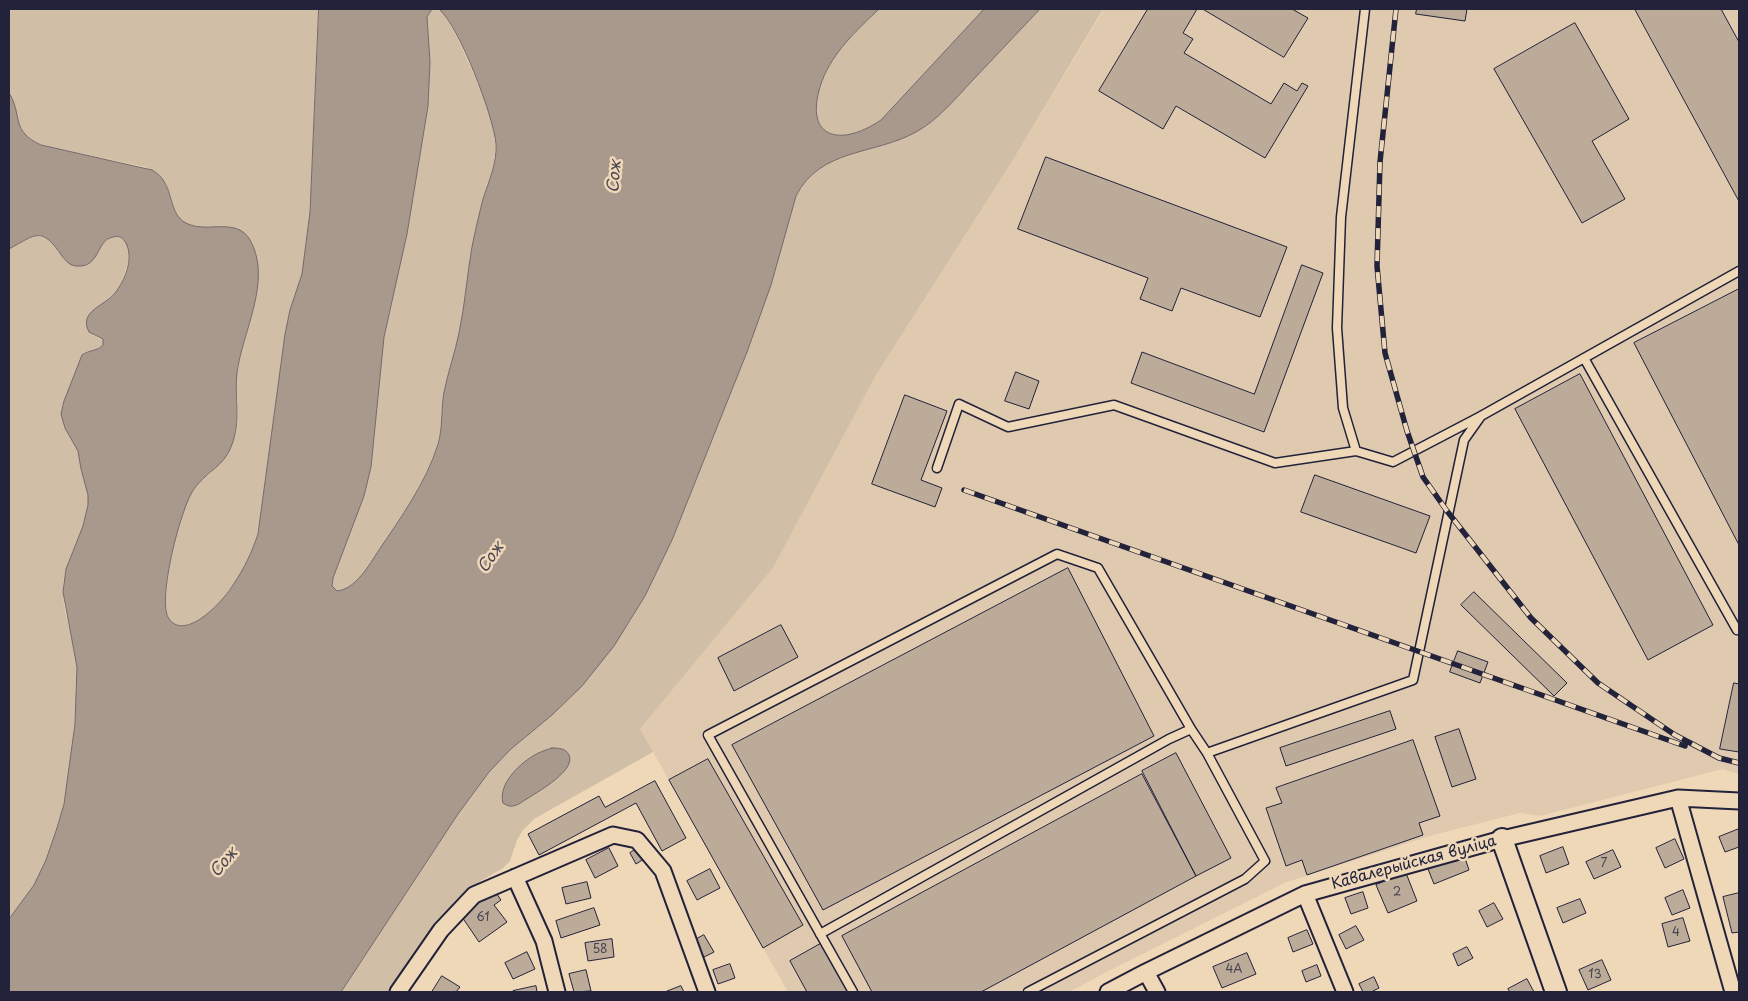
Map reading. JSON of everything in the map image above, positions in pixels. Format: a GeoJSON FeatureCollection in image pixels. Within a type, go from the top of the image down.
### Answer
{"type":"FeatureCollection","features":[{"type":"Feature","properties":{"kind":"street","name":"Кавалерыйская вуліца"},"geometry":{"type":"LineString","coordinates":[[1108,992],[1305,894],[1502,839],[1678,798],[1739,801]]}},
{"type":"Feature","properties":{"kind":"street"},"geometry":{"type":"LineString","coordinates":[[1678,798],[1733,992]]}},
{"type":"Feature","properties":{"kind":"street"},"geometry":{"type":"LineString","coordinates":[[398,992],[440,930],[474,894],[613,835],[637,840],[663,871],[707,992]]}},
{"type":"Feature","properties":{"kind":"street"},"geometry":{"type":"LineString","coordinates":[[1502,839],[1556,992]]}},
{"type":"Feature","properties":{"kind":"street"},"geometry":{"type":"LineString","coordinates":[[515,876],[544,941],[557,992]]}},
{"type":"Feature","properties":{"kind":"street"},"geometry":{"type":"LineString","coordinates":[[1305,894],[1344,992]]}},
{"type":"Feature","properties":{"kind":"street"},"geometry":{"type":"LineString","coordinates":[[1146,972],[1157,992]]}},
{"type":"Feature","properties":{"kind":"lane"},"geometry":{"type":"LineString","coordinates":[[1356,451],[1343,408],[1337,328],[1341,217],[1365,9]]}},
{"type":"Feature","properties":{"kind":"lane"},"geometry":{"type":"LineString","coordinates":[[937,468],[959,404],[1008,427],[1114,405],[1275,463],[1356,451],[1393,462],[1481,416],[1739,271]]}},
{"type":"Feature","properties":{"kind":"lane"},"geometry":{"type":"LineString","coordinates":[[1584,358],[1732,622],[1737,630],[1739,629]]}},
{"type":"Feature","properties":{"kind":"lane"},"geometry":{"type":"LineString","coordinates":[[1207,753],[1413,680],[1464,440],[1481,416]]}},
{"type":"Feature","properties":{"kind":"lane"},"geometry":{"type":"LineString","coordinates":[[853,992],[708,735],[1057,554],[1098,568],[1191,729],[1207,753],[1265,861],[1245,879],[1028,992]]}},
{"type":"Feature","properties":{"kind":"lane"},"geometry":{"type":"LineString","coordinates":[[820,934],[1169,739],[1191,729]]}},
{"type":"Feature","properties":{"kind":"shaded area"},"geometry":{"type":"Polygon","coordinates":[[[9,9],[319,9],[310,212],[302,274],[290,310],[285,334],[258,534],[244,567],[228,591],[205,615],[187,625],[178,626],[171,622],[165,609],[164,598],[172,555],[179,524],[189,498],[196,486],[219,464],[235,436],[238,420],[237,372],[255,298],[200,227],[186,224],[176,215],[166,183],[145,167],[41,145],[27,138],[22,131],[9,93],[9,9]]]}},
{"type":"Feature","properties":{"kind":"shaded area"},"geometry":{"type":"Polygon","coordinates":[[[432,9],[439,9],[443,13],[462,48],[484,97],[493,126],[494,161],[476,226],[459,334],[445,385],[440,432],[432,459],[412,499],[366,569],[350,586],[337,591],[332,586],[333,578],[364,496],[371,467],[384,337],[407,234],[428,106],[430,62],[427,17],[432,9]]]}},
{"type":"Feature","properties":{"kind":"shaded area"},"geometry":{"type":"Polygon","coordinates":[[[879,9],[984,9],[881,120],[851,134],[838,135],[828,132],[821,126],[817,115],[817,100],[822,81],[832,60],[839,51],[854,33],[879,9]]]}},
{"type":"Feature","properties":{"kind":"shaded area"},"geometry":{"type":"Polygon","coordinates":[[[1040,9],[1103,9],[1013,160],[876,375],[773,568],[640,729],[653,752],[534,819],[523,830],[517,840],[510,861],[503,868],[479,882],[464,896],[399,992],[341,992],[458,814],[489,772],[511,749],[552,715],[582,686],[630,621],[645,596],[672,540],[747,352],[796,196],[806,180],[819,169],[834,161],[900,139],[932,122],[1040,9]]]}},
{"type":"Feature","properties":{"kind":"shaded area"},"geometry":{"type":"Polygon","coordinates":[[[1104,9],[1739,9],[1739,774],[1723,769],[1540,816],[1520,813],[1433,835],[1287,882],[1069,992],[788,992],[640,729],[773,568],[876,375],[1013,160],[1104,9]]]}},
{"type":"Feature","properties":{"kind":"shaded area"},"geometry":{"type":"Polygon","coordinates":[[[36,236],[49,238],[58,249],[100,245],[111,237],[116,236],[123,238],[127,243],[129,259],[121,284],[103,306],[93,335],[103,340],[103,345],[82,355],[62,407],[65,424],[78,452],[88,497],[85,521],[67,567],[63,591],[65,610],[77,665],[72,748],[60,819],[50,854],[34,886],[9,919],[9,249],[22,240],[36,236]]]}},
{"type":"Feature","properties":{"kind":"water","name":"Сож"},"geometry":{"type":"Polygon","coordinates":[[[319,9],[432,9],[427,17],[430,62],[428,106],[407,234],[384,337],[371,467],[364,496],[333,578],[332,586],[337,591],[350,586],[366,569],[412,499],[433,458],[440,438],[444,392],[461,322],[473,241],[495,158],[496,144],[494,131],[482,94],[456,33],[439,9],[879,9],[854,33],[839,51],[832,60],[822,81],[817,100],[817,115],[821,126],[828,132],[838,135],[851,134],[881,120],[984,9],[1040,9],[946,109],[924,127],[900,139],[834,161],[819,169],[806,180],[796,196],[771,285],[747,352],[672,540],[645,596],[614,646],[582,686],[552,715],[511,749],[489,772],[458,814],[341,992],[9,992],[9,919],[34,885],[46,860],[57,828],[64,804],[75,724],[77,667],[63,592],[66,569],[83,526],[88,505],[88,495],[78,451],[65,428],[61,414],[64,401],[82,355],[103,345],[103,339],[89,332],[87,319],[94,310],[111,298],[119,288],[125,276],[129,256],[126,243],[117,236],[103,243],[90,263],[84,265],[75,266],[68,263],[55,246],[44,237],[32,237],[9,249],[9,93],[16,108],[21,128],[31,140],[41,145],[152,170],[164,181],[175,212],[182,221],[196,226],[238,229],[250,240],[256,256],[258,272],[257,289],[237,373],[237,419],[234,437],[228,454],[194,489],[183,514],[172,554],[168,575],[166,610],[169,619],[176,625],[185,626],[204,616],[222,600],[244,567],[258,534],[285,334],[290,310],[302,274],[310,212],[319,9]]]}},
{"type":"Feature","properties":{"kind":"water"},"geometry":{"type":"Polygon","coordinates":[[[552,748],[562,749],[569,755],[570,762],[560,776],[519,804],[511,806],[503,803],[503,789],[510,776],[527,760],[542,751],[552,748]]]}},
{"type":"Feature","properties":{"kind":"building"},"geometry":{"type":"Polygon","coordinates":[[[1148,9],[1197,9],[1183,33],[1193,39],[1184,53],[1271,104],[1284,83],[1297,91],[1302,83],[1308,86],[1265,158],[1176,106],[1163,129],[1099,91],[1148,9]]]}},
{"type":"Feature","properties":{"kind":"building"},"geometry":{"type":"Polygon","coordinates":[[[1203,9],[1292,9],[1308,18],[1284,57],[1203,9]]]}},
{"type":"Feature","properties":{"kind":"building"},"geometry":{"type":"Polygon","coordinates":[[[1417,9],[1467,9],[1465,21],[1416,14],[1417,9]]]}},
{"type":"Feature","properties":{"kind":"building"},"geometry":{"type":"Polygon","coordinates":[[[1635,9],[1721,9],[1739,42],[1739,201],[1635,9]]]}},
{"type":"Feature","properties":{"kind":"building"},"geometry":{"type":"Polygon","coordinates":[[[1575,23],[1629,119],[1592,141],[1625,199],[1582,223],[1494,69],[1575,23]]]}},
{"type":"Feature","properties":{"kind":"building"},"geometry":{"type":"Polygon","coordinates":[[[1046,157],[1287,247],[1260,317],[1181,288],[1172,311],[1140,299],[1148,278],[1018,229],[1046,157]]]}},
{"type":"Feature","properties":{"kind":"building"},"geometry":{"type":"Polygon","coordinates":[[[1302,265],[1323,273],[1264,432],[1131,383],[1142,352],[1254,394],[1302,265]]]}},
{"type":"Feature","properties":{"kind":"building"},"geometry":{"type":"Polygon","coordinates":[[[1739,289],[1739,545],[1634,343],[1739,289]]]}},
{"type":"Feature","properties":{"kind":"building"},"geometry":{"type":"Polygon","coordinates":[[[1016,372],[1039,381],[1029,409],[1005,401],[1016,372]]]}},
{"type":"Feature","properties":{"kind":"building"},"geometry":{"type":"Polygon","coordinates":[[[1580,374],[1713,625],[1648,660],[1515,409],[1580,374]]]}},
{"type":"Feature","properties":{"kind":"building"},"geometry":{"type":"Polygon","coordinates":[[[905,395],[947,411],[921,480],[942,488],[935,507],[872,484],[905,395]]]}},
{"type":"Feature","properties":{"kind":"building"},"geometry":{"type":"Polygon","coordinates":[[[1315,475],[1430,516],[1416,553],[1301,512],[1315,475]]]}},
{"type":"Feature","properties":{"kind":"building"},"geometry":{"type":"Polygon","coordinates":[[[1068,568],[1154,736],[823,910],[732,745],[1068,568]]]}},
{"type":"Feature","properties":{"kind":"building"},"geometry":{"type":"Polygon","coordinates":[[[1474,592],[1567,683],[1554,696],[1461,605],[1474,592]]]}},
{"type":"Feature","properties":{"kind":"building"},"geometry":{"type":"Polygon","coordinates":[[[781,625],[798,657],[734,691],[718,658],[781,625]]]}},
{"type":"Feature","properties":{"kind":"building"},"geometry":{"type":"Polygon","coordinates":[[[1458,651],[1488,662],[1480,683],[1450,672],[1458,651]]]}},
{"type":"Feature","properties":{"kind":"building"},"geometry":{"type":"Polygon","coordinates":[[[1734,683],[1739,684],[1739,752],[1720,749],[1734,683]]]}},
{"type":"Feature","properties":{"kind":"building"},"geometry":{"type":"Polygon","coordinates":[[[1390,711],[1396,729],[1286,766],[1280,748],[1390,711]]]}},
{"type":"Feature","properties":{"kind":"building"},"geometry":{"type":"Polygon","coordinates":[[[1459,729],[1476,779],[1452,787],[1435,737],[1459,729]]]}},
{"type":"Feature","properties":{"kind":"building"},"geometry":{"type":"Polygon","coordinates":[[[1413,740],[1440,816],[1419,823],[1423,835],[1307,875],[1302,860],[1286,866],[1266,808],[1282,803],[1276,788],[1413,740]]]}},
{"type":"Feature","properties":{"kind":"building"},"geometry":{"type":"Polygon","coordinates":[[[1176,753],[1231,858],[1196,876],[1142,771],[1176,753]]]}},
{"type":"Feature","properties":{"kind":"building"},"geometry":{"type":"Polygon","coordinates":[[[708,759],[803,925],[763,948],[669,780],[708,759]]]}},
{"type":"Feature","properties":{"kind":"building"},"geometry":{"type":"Polygon","coordinates":[[[1142,774],[1196,876],[981,992],[872,992],[842,936],[1142,774]]]}},
{"type":"Feature","properties":{"kind":"building"},"geometry":{"type":"Polygon","coordinates":[[[655,781],[686,838],[662,851],[636,803],[539,855],[528,834],[599,796],[605,807],[655,781]]]}},
{"type":"Feature","properties":{"kind":"building"},"geometry":{"type":"Polygon","coordinates":[[[1739,829],[1739,847],[1725,852],[1719,837],[1739,829]]]}},
{"type":"Feature","properties":{"kind":"building"},"geometry":{"type":"Polygon","coordinates":[[[1675,839],[1684,859],[1665,868],[1656,848],[1675,839]]]}},
{"type":"Feature","properties":{"kind":"building"},"geometry":{"type":"Polygon","coordinates":[[[1563,847],[1569,864],[1546,873],[1540,856],[1563,847]]]}},
{"type":"Feature","properties":{"kind":"building"},"geometry":{"type":"Polygon","coordinates":[[[609,848],[618,866],[595,878],[586,860],[609,848]]]}},
{"type":"Feature","properties":{"kind":"building"},"geometry":{"type":"Polygon","coordinates":[[[638,848],[644,859],[636,864],[630,853],[638,848]]]}},
{"type":"Feature","properties":{"kind":"building"},"geometry":{"type":"Polygon","coordinates":[[[1613,850],[1621,867],[1594,879],[1586,862],[1613,850]]]}},
{"type":"Feature","properties":{"kind":"building"},"geometry":{"type":"Polygon","coordinates":[[[1464,855],[1469,870],[1434,884],[1428,869],[1464,855]]]}},
{"type":"Feature","properties":{"kind":"building"},"geometry":{"type":"Polygon","coordinates":[[[710,869],[720,888],[697,900],[687,881],[710,869]]]}},
{"type":"Feature","properties":{"kind":"building"},"geometry":{"type":"Polygon","coordinates":[[[1406,873],[1417,901],[1388,913],[1376,885],[1406,873]]]}},
{"type":"Feature","properties":{"kind":"building"},"geometry":{"type":"Polygon","coordinates":[[[587,882],[591,898],[566,904],[562,888],[587,882]]]}},
{"type":"Feature","properties":{"kind":"building"},"geometry":{"type":"Polygon","coordinates":[[[494,890],[501,900],[494,905],[507,922],[479,942],[460,914],[494,890]]]}},
{"type":"Feature","properties":{"kind":"building"},"geometry":{"type":"Polygon","coordinates":[[[1683,890],[1690,908],[1672,915],[1665,898],[1683,890]]]}},
{"type":"Feature","properties":{"kind":"building"},"geometry":{"type":"Polygon","coordinates":[[[1363,892],[1368,908],[1351,914],[1345,898],[1363,892]]]}},
{"type":"Feature","properties":{"kind":"building"},"geometry":{"type":"Polygon","coordinates":[[[1739,893],[1739,932],[1732,933],[1723,897],[1739,893]]]}},
{"type":"Feature","properties":{"kind":"building"},"geometry":{"type":"Polygon","coordinates":[[[1580,899],[1586,913],[1563,923],[1557,908],[1580,899]]]}},
{"type":"Feature","properties":{"kind":"building"},"geometry":{"type":"Polygon","coordinates":[[[1494,903],[1503,919],[1487,927],[1479,911],[1494,903]]]}},
{"type":"Feature","properties":{"kind":"building"},"geometry":{"type":"Polygon","coordinates":[[[594,908],[600,925],[561,938],[556,921],[594,908]]]}},
{"type":"Feature","properties":{"kind":"building"},"geometry":{"type":"Polygon","coordinates":[[[1683,918],[1690,941],[1668,947],[1662,924],[1683,918]]]}},
{"type":"Feature","properties":{"kind":"building"},"geometry":{"type":"Polygon","coordinates":[[[1356,926],[1364,940],[1346,949],[1339,935],[1356,926]]]}},
{"type":"Feature","properties":{"kind":"building"},"geometry":{"type":"Polygon","coordinates":[[[1307,930],[1313,944],[1293,952],[1288,938],[1307,930]]]}},
{"type":"Feature","properties":{"kind":"building"},"geometry":{"type":"Polygon","coordinates":[[[704,935],[714,952],[702,958],[693,941],[704,935]]]}},
{"type":"Feature","properties":{"kind":"building"},"geometry":{"type":"Polygon","coordinates":[[[612,939],[614,957],[588,961],[585,943],[612,939]]]}},
{"type":"Feature","properties":{"kind":"building"},"geometry":{"type":"Polygon","coordinates":[[[822,943],[850,992],[807,992],[790,961],[822,943]]]}},
{"type":"Feature","properties":{"kind":"building"},"geometry":{"type":"Polygon","coordinates":[[[1467,947],[1473,958],[1458,966],[1453,954],[1467,947]]]}},
{"type":"Feature","properties":{"kind":"building"},"geometry":{"type":"Polygon","coordinates":[[[527,952],[535,969],[513,979],[505,963],[527,952]]]}},
{"type":"Feature","properties":{"kind":"building"},"geometry":{"type":"Polygon","coordinates":[[[1247,953],[1256,974],[1222,988],[1213,967],[1247,953]]]}},
{"type":"Feature","properties":{"kind":"building"},"geometry":{"type":"Polygon","coordinates":[[[1602,960],[1611,980],[1588,990],[1579,970],[1602,960]]]}},
{"type":"Feature","properties":{"kind":"building"},"geometry":{"type":"Polygon","coordinates":[[[730,964],[735,978],[718,984],[713,970],[730,964]]]}},
{"type":"Feature","properties":{"kind":"building"},"geometry":{"type":"Polygon","coordinates":[[[1317,965],[1321,976],[1306,982],[1302,971],[1317,965]]]}},
{"type":"Feature","properties":{"kind":"building"},"geometry":{"type":"Polygon","coordinates":[[[586,970],[591,991],[574,992],[569,974],[586,970]]]}},
{"type":"Feature","properties":{"kind":"building"},"geometry":{"type":"Polygon","coordinates":[[[442,976],[460,987],[456,992],[432,992],[442,976]]]}},
{"type":"Feature","properties":{"kind":"building"},"geometry":{"type":"Polygon","coordinates":[[[1374,977],[1379,988],[1371,992],[1363,992],[1359,984],[1374,977]]]}},
{"type":"Feature","properties":{"kind":"building"},"geometry":{"type":"Polygon","coordinates":[[[1527,979],[1534,992],[1510,992],[1508,989],[1527,979]]]}},
{"type":"Feature","properties":{"kind":"building"},"geometry":{"type":"Polygon","coordinates":[[[536,986],[537,992],[513,992],[513,991],[536,986]]]}},
{"type":"Feature","properties":{"kind":"building"},"geometry":{"type":"Polygon","coordinates":[[[681,986],[684,992],[665,992],[681,986]]]}},
{"type":"Feature","properties":{"kind":"railway"},"geometry":{"type":"LineString","coordinates":[[1396,9],[1380,162],[1377,266],[1385,353],[1407,431],[1423,477],[1447,511],[1531,618],[1598,683],[1675,735],[1719,758],[1739,763]]}},
{"type":"Feature","properties":{"kind":"railway"},"geometry":{"type":"LineString","coordinates":[[964,490],[1685,746]]}}]}
